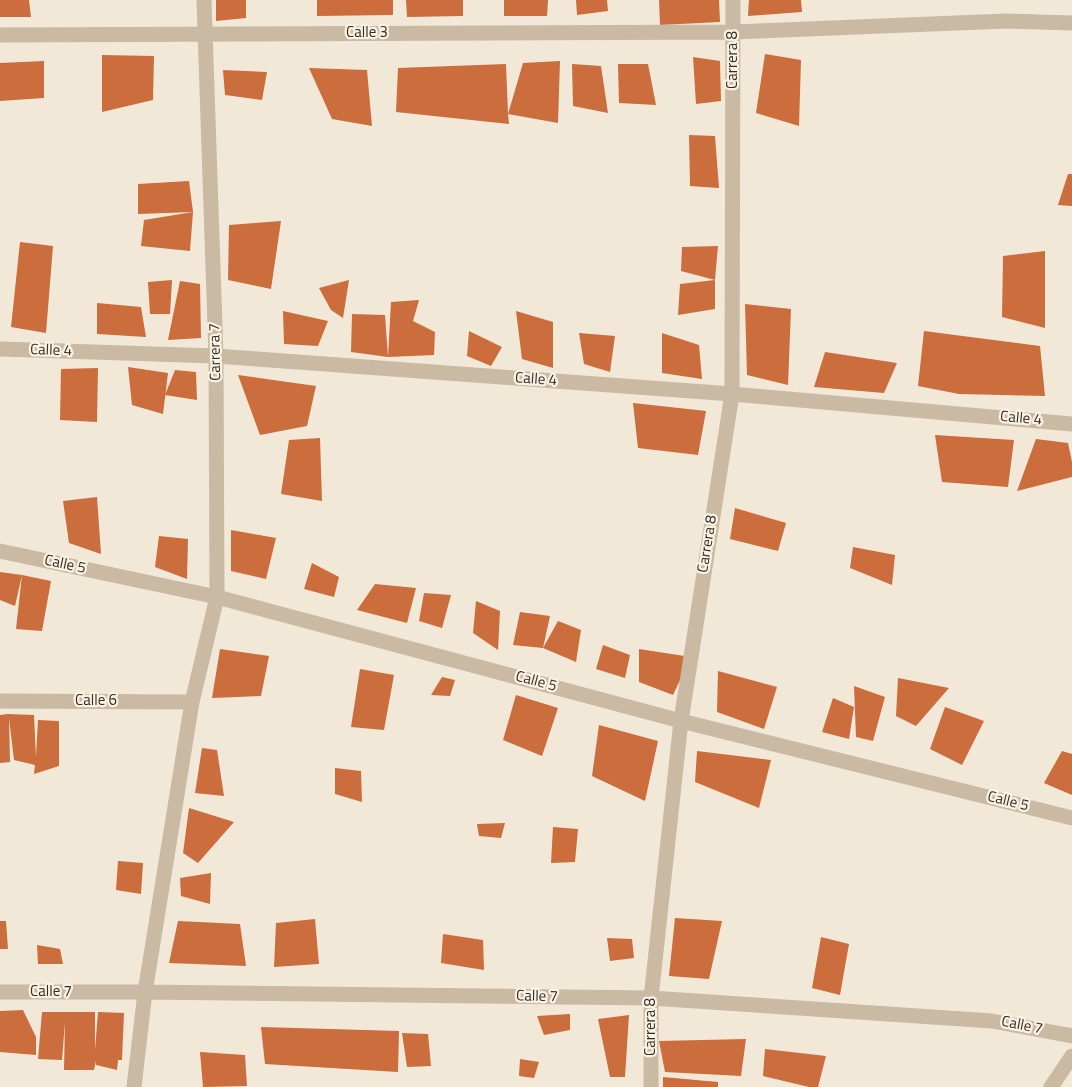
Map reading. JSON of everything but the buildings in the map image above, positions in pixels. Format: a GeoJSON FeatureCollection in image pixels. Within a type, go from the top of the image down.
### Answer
{"type":"FeatureCollection","features":[{"type":"Feature","properties":{"kind":"street","name":"Carrera 7"},"geometry":{"type":"LineString","coordinates":[[134,1087],[145,992],[192,702],[217,597],[216,356],[204,0]]}},
{"type":"Feature","properties":{"kind":"street","name":"Carrera 8"},"geometry":{"type":"LineString","coordinates":[[651,1087],[651,998],[681,721],[732,394],[733,0]]}},
{"type":"Feature","properties":{"kind":"street","name":"Calle 3"},"geometry":{"type":"LineString","coordinates":[[0,35],[733,32],[1006,21],[1072,23]]}},
{"type":"Feature","properties":{"kind":"street","name":"Calle 4"},"geometry":{"type":"LineString","coordinates":[[0,349],[216,356],[732,394],[1072,424]]}},
{"type":"Feature","properties":{"kind":"street","name":"Calle 5"},"geometry":{"type":"LineString","coordinates":[[0,551],[217,597],[681,721],[1072,818]]}},
{"type":"Feature","properties":{"kind":"street","name":"Calle 6"},"geometry":{"type":"LineString","coordinates":[[0,701],[192,702]]}},
{"type":"Feature","properties":{"kind":"street","name":"Calle 7"},"geometry":{"type":"LineString","coordinates":[[0,992],[651,998],[992,1021],[1072,1036]]}},
{"type":"Feature","properties":{"kind":"street"},"geometry":{"type":"LineString","coordinates":[[1051,1087],[1072,1056]]}}]}
